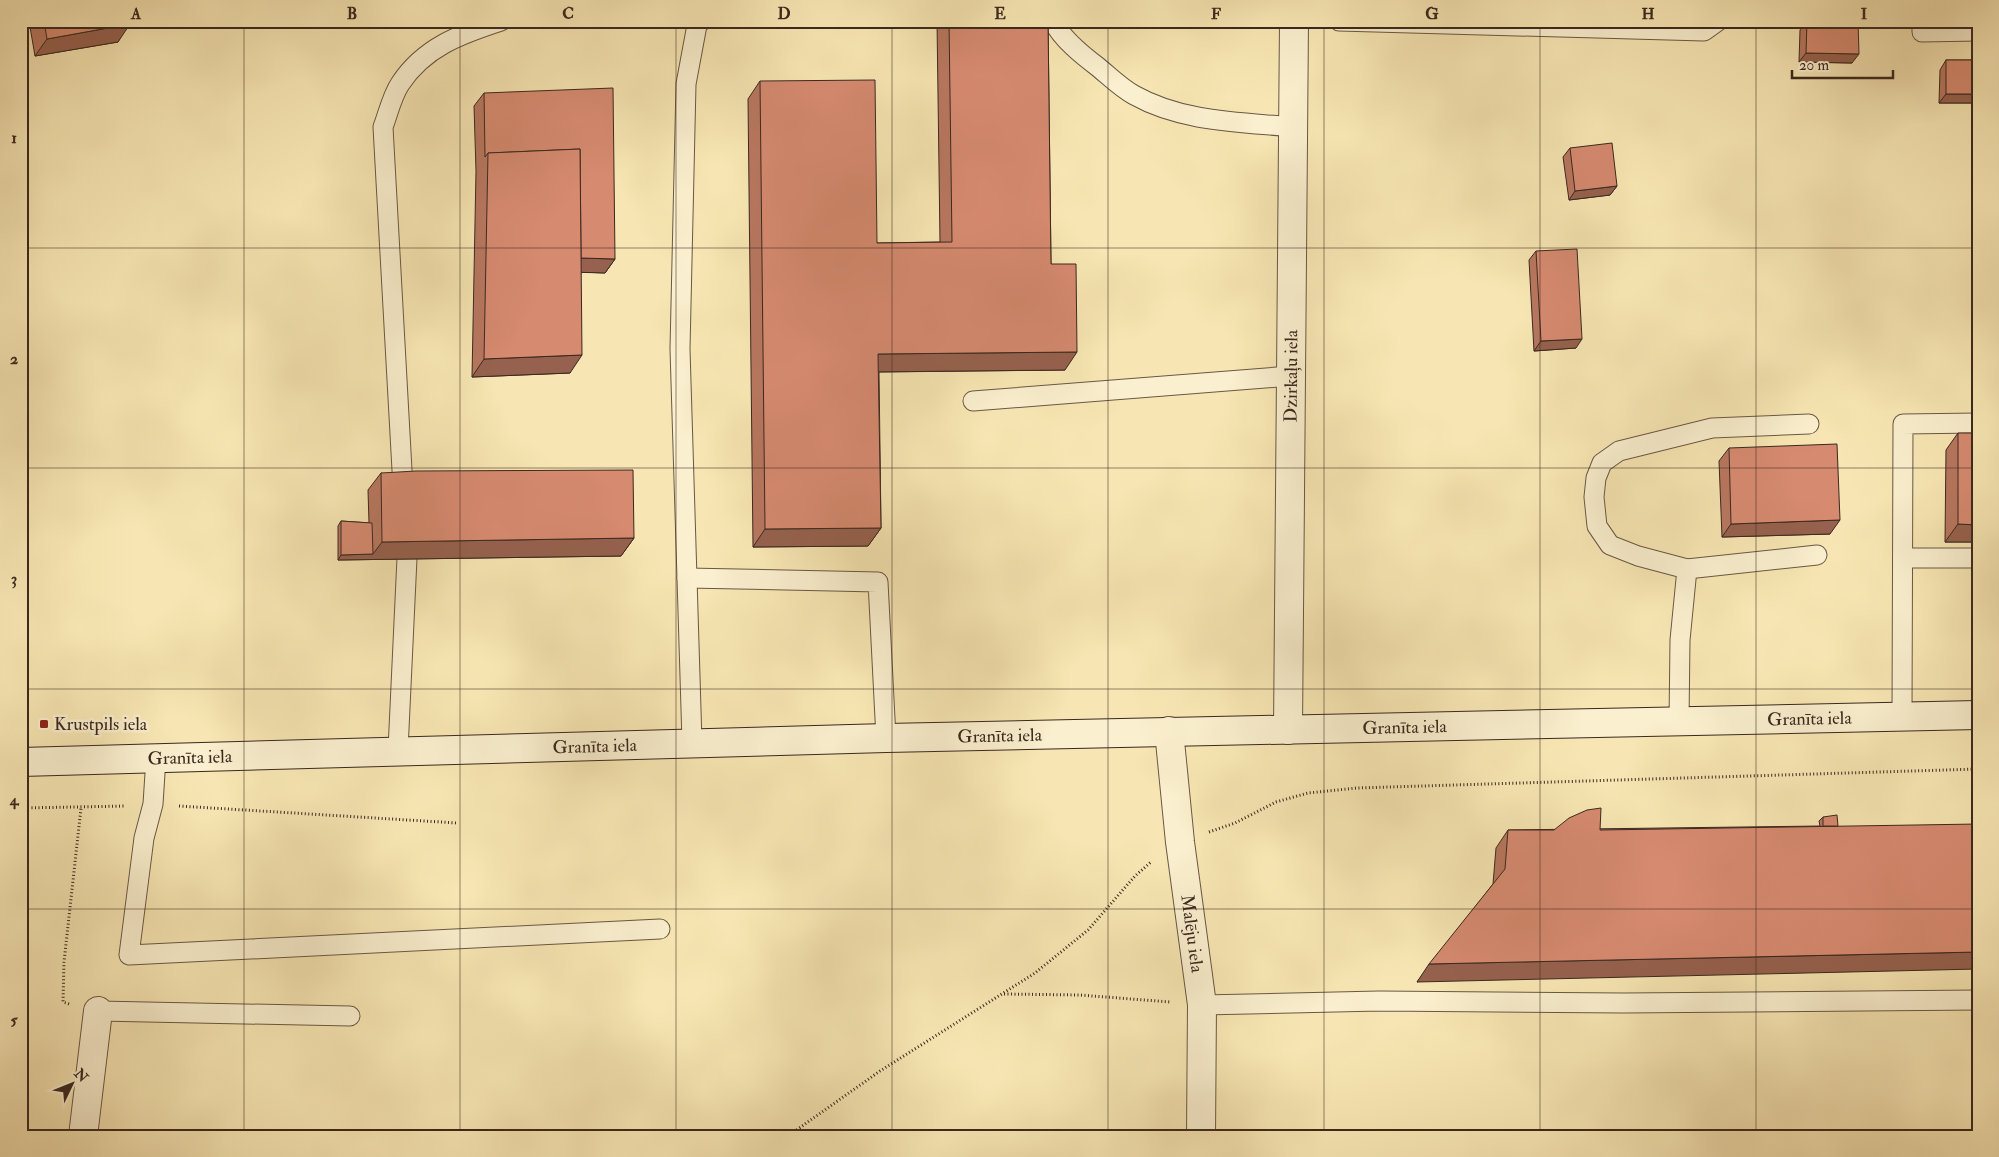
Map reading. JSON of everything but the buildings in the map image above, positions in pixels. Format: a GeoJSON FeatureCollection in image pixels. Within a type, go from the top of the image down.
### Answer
{"type":"FeatureCollection","features":[{"type":"Feature","properties":{"kind":"main road","name":"Dzirkaļu iela"},"geometry":{"type":"LineString","coordinates":[[1288,730],[1294,21]]}},
{"type":"Feature","properties":{"kind":"main road","name":"Granīta iela"},"geometry":{"type":"LineString","coordinates":[[21,762],[692,742],[1978,715]]}},
{"type":"Feature","properties":{"kind":"main road","name":"Malēju iela"},"geometry":{"type":"LineString","coordinates":[[1169,731],[1180,842],[1202,1005],[1201,1136]]}},
{"type":"Feature","properties":{"kind":"main road"},"geometry":{"type":"LineString","coordinates":[[83,1136],[98,1011]]}},
{"type":"Feature","properties":{"kind":"lane"},"geometry":{"type":"LineString","coordinates":[[403,488],[383,127],[400,84],[422,57],[459,35],[500,21]]}},
{"type":"Feature","properties":{"kind":"lane"},"geometry":{"type":"LineString","coordinates":[[692,742],[680,349],[685,94],[697,25],[701,21]]}},
{"type":"Feature","properties":{"kind":"lane"},"geometry":{"type":"LineString","coordinates":[[1053,21],[1058,30],[1091,62],[1133,94],[1166,110],[1203,118],[1293,127]]}},
{"type":"Feature","properties":{"kind":"lane"},"geometry":{"type":"LineString","coordinates":[[1339,21],[1526,24],[1704,31],[1718,21]]}},
{"type":"Feature","properties":{"kind":"lane"},"geometry":{"type":"LineString","coordinates":[[1922,21],[1922,32],[1978,31]]}},
{"type":"Feature","properties":{"kind":"lane"},"geometry":{"type":"LineString","coordinates":[[973,401],[1291,376]]}},
{"type":"Feature","properties":{"kind":"lane"},"geometry":{"type":"LineString","coordinates":[[1902,717],[1903,424],[1978,423]]}},
{"type":"Feature","properties":{"kind":"lane"},"geometry":{"type":"LineString","coordinates":[[1808,424],[1712,428],[1619,451],[1602,462],[1596,478],[1594,497],[1597,526],[1610,545],[1638,556],[1687,569],[1817,556]]}},
{"type":"Feature","properties":{"kind":"lane"},"geometry":{"type":"LineString","coordinates":[[398,750],[407,558]]}},
{"type":"Feature","properties":{"kind":"lane"},"geometry":{"type":"LineString","coordinates":[[1902,558],[1978,558]]}},
{"type":"Feature","properties":{"kind":"lane"},"geometry":{"type":"LineString","coordinates":[[1679,722],[1680,640],[1687,569]]}},
{"type":"Feature","properties":{"kind":"lane"},"geometry":{"type":"LineString","coordinates":[[687,578],[878,582],[886,738]]}},
{"type":"Feature","properties":{"kind":"lane"},"geometry":{"type":"LineString","coordinates":[[156,758],[153,804],[144,838],[129,955],[660,929]]}},
{"type":"Feature","properties":{"kind":"lane"},"geometry":{"type":"LineString","coordinates":[[1202,1005],[1379,1001],[1634,1003],[1978,1000]]}},
{"type":"Feature","properties":{"kind":"lane"},"geometry":{"type":"LineString","coordinates":[[98,1011],[350,1016]]}},
{"type":"Feature","properties":{"kind":"path"},"geometry":{"type":"LineString","coordinates":[[788,1136],[880,1071],[1035,973],[1088,930],[1135,876],[1162,852],[1180,842],[1234,824],[1276,802],[1308,793],[1357,788],[1978,769]]}},
{"type":"Feature","properties":{"kind":"path"},"geometry":{"type":"LineString","coordinates":[[21,808],[82,808],[153,804],[456,823]]}},
{"type":"Feature","properties":{"kind":"path"},"geometry":{"type":"LineString","coordinates":[[82,808],[64,962],[63,1002],[98,1011]]}},
{"type":"Feature","properties":{"kind":"path"},"geometry":{"type":"LineString","coordinates":[[1003,994],[1080,995],[1202,1005]]}},
{"type":"Feature","properties":{"kind":"place","name":"Krustpils iela"},"geometry":{"type":"Point","coordinates":[44,724]}}]}
